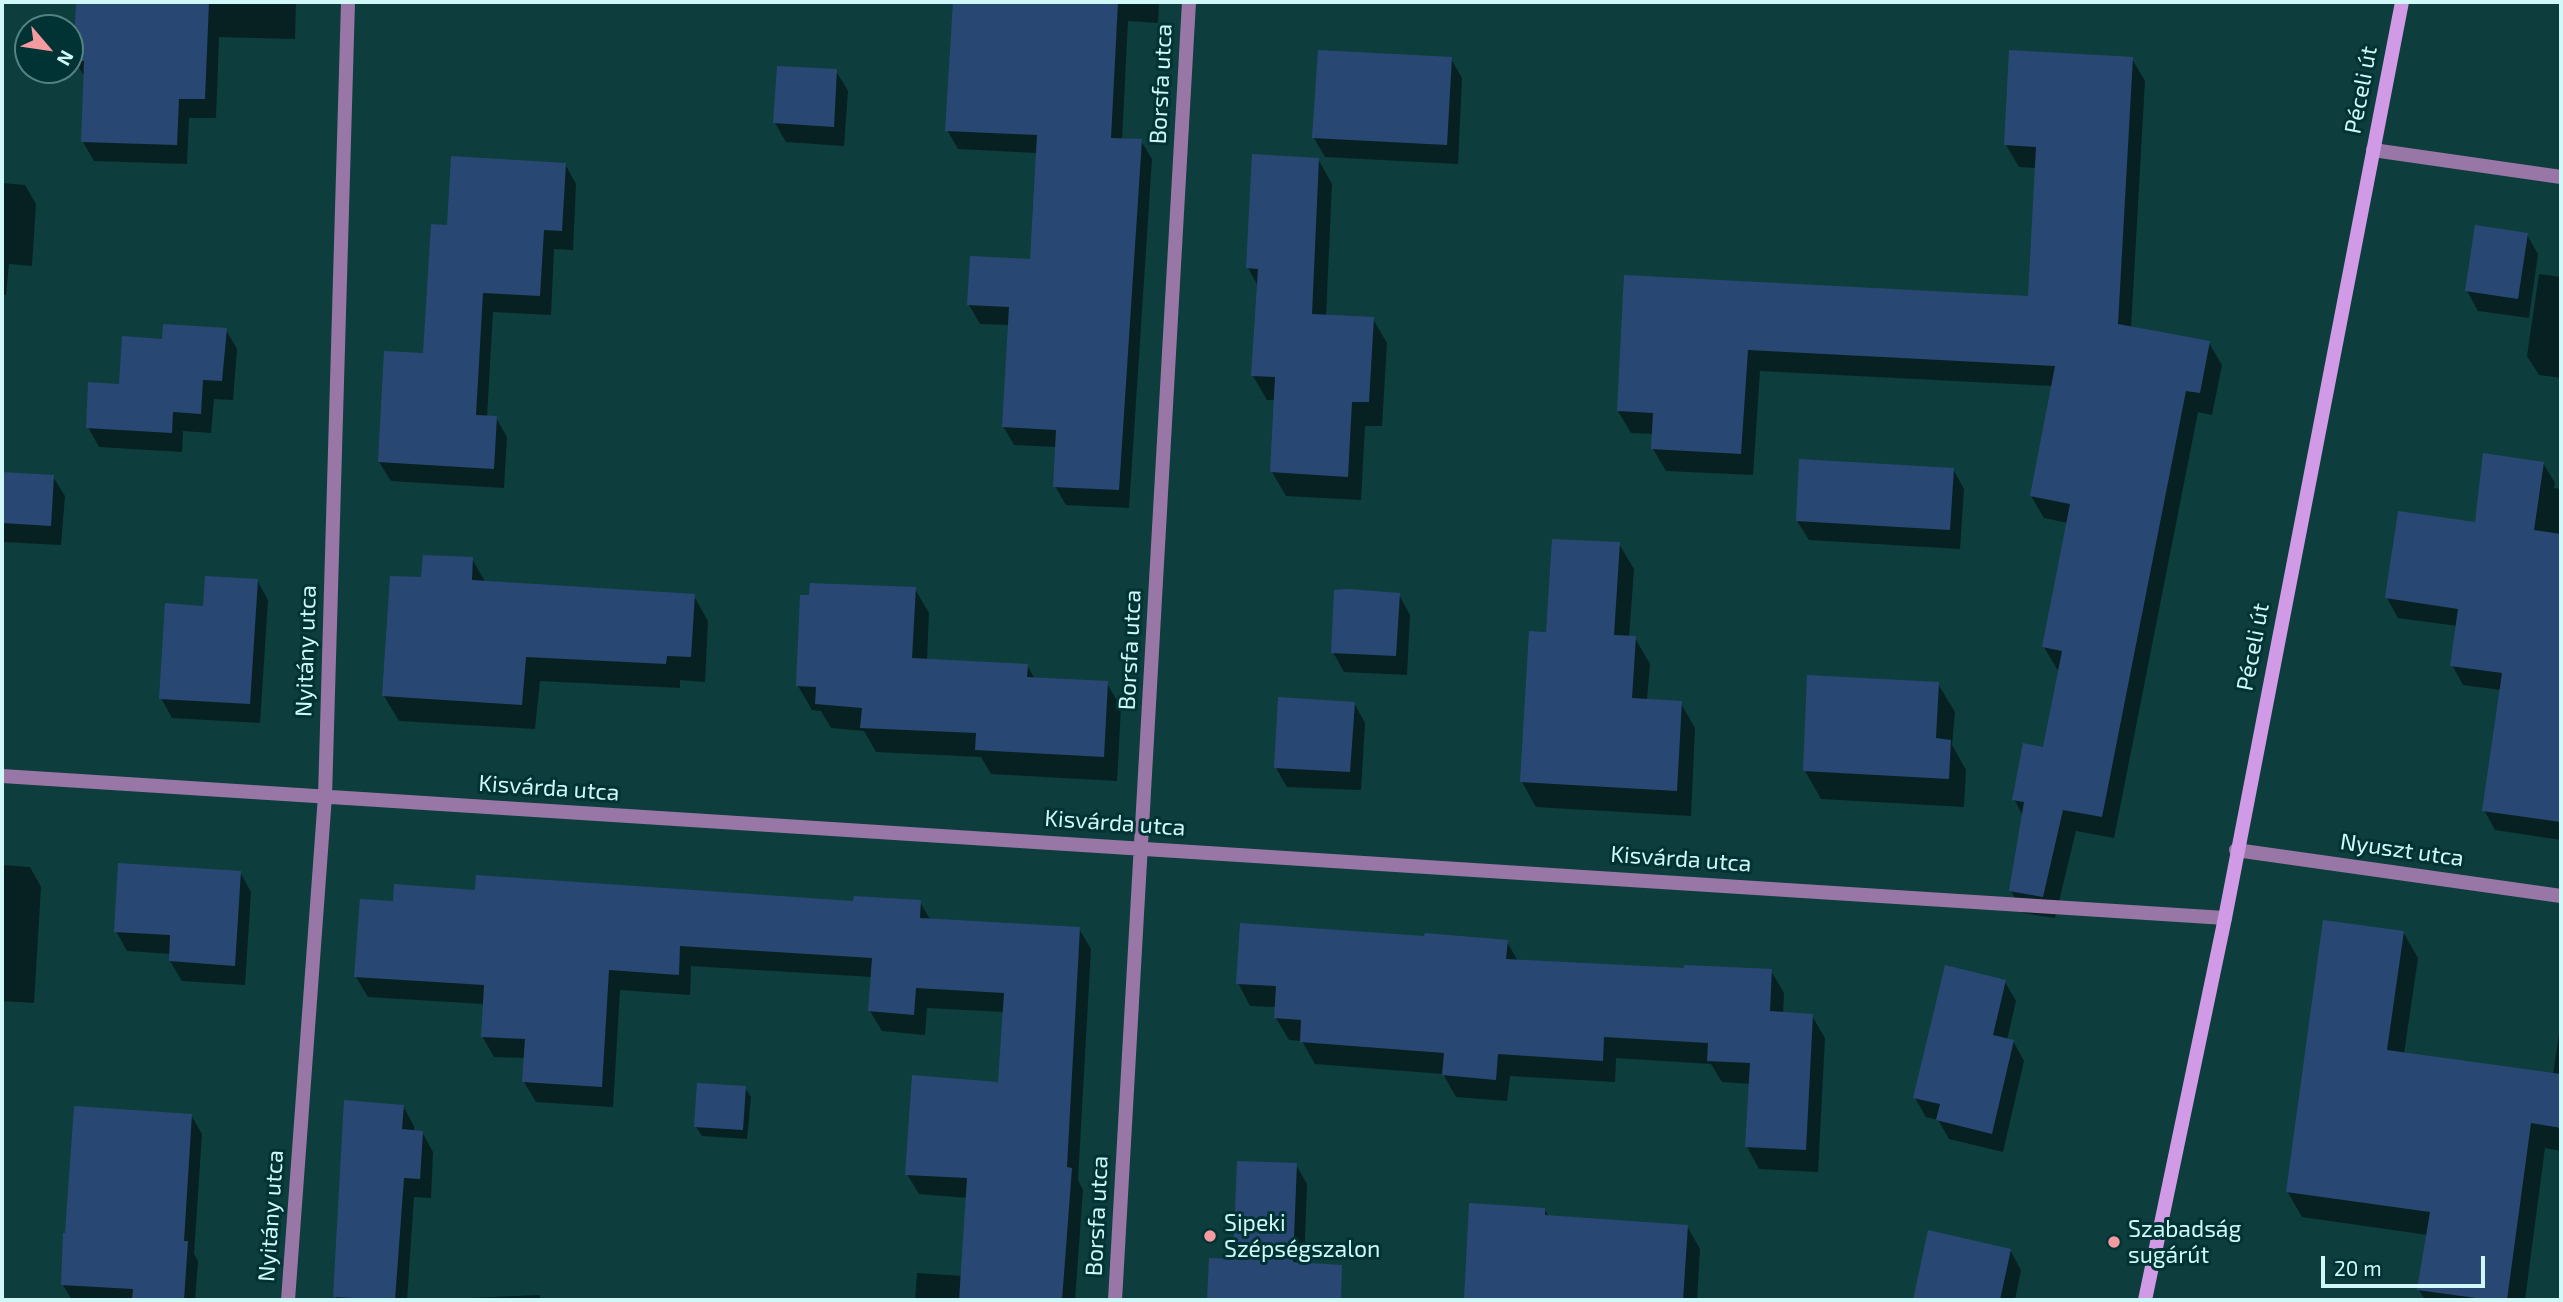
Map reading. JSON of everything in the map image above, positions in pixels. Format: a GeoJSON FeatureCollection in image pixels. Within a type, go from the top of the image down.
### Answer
{"type":"FeatureCollection","features":[{"type":"Feature","properties":{"kind":"main road","name":"Péceli út"},"geometry":{"type":"LineString","coordinates":[[2145,1300],[2225,918],[2236,850],[2402,2]]}},
{"type":"Feature","properties":{"kind":"street","name":"Nyitány utca"},"geometry":{"type":"LineString","coordinates":[[288,1300],[325,796],[348,2]]}},
{"type":"Feature","properties":{"kind":"street","name":"Borsfa utca"},"geometry":{"type":"LineString","coordinates":[[1115,1300],[1189,2]]}},
{"type":"Feature","properties":{"kind":"street"},"geometry":{"type":"LineString","coordinates":[[2373,150],[2561,177]]}},
{"type":"Feature","properties":{"kind":"street","name":"Kisvárda utca"},"geometry":{"type":"LineString","coordinates":[[2,776],[2225,918]]}},
{"type":"Feature","properties":{"kind":"street","name":"Nyuszt utca"},"geometry":{"type":"LineString","coordinates":[[2236,850],[2561,896]]}},
{"type":"Feature","properties":{"kind":"building"},"geometry":{"type":"Polygon","coordinates":[[[76,2],[209,2],[205,99],[179,99],[177,145],[81,142],[84,14],[75,14],[76,2]]]}},
{"type":"Feature","properties":{"kind":"building"},"geometry":{"type":"Polygon","coordinates":[[[953,2],[1118,2],[1111,138],[1142,139],[1119,490],[1053,487],[1056,430],[1002,427],[1009,307],[967,305],[970,256],[1030,259],[1037,135],[945,131],[953,2]]]}},
{"type":"Feature","properties":{"kind":"building"},"geometry":{"type":"Polygon","coordinates":[[[1318,50],[1452,57],[1447,145],[1312,138],[1318,50]]]}},
{"type":"Feature","properties":{"kind":"building"},"geometry":{"type":"Polygon","coordinates":[[[2009,50],[2133,57],[2118,324],[2210,341],[2200,393],[2186,391],[2102,817],[2063,810],[2043,897],[2009,891],[2024,802],[2012,800],[2023,743],[2043,747],[2062,651],[2042,647],[2070,504],[2030,496],[2055,366],[1748,350],[1741,454],[1651,449],[1653,413],[1617,411],[1624,275],[2028,296],[2036,147],[2004,145],[2009,50]]]}},
{"type":"Feature","properties":{"kind":"building"},"geometry":{"type":"Polygon","coordinates":[[[777,66],[837,69],[834,127],[773,123],[777,66]]]}},
{"type":"Feature","properties":{"kind":"building"},"geometry":{"type":"Polygon","coordinates":[[[1252,154],[1319,158],[1312,314],[1374,317],[1369,402],[1352,402],[1348,477],[1270,472],[1275,377],[1251,376],[1258,269],[1246,268],[1252,154]]]}},
{"type":"Feature","properties":{"kind":"building"},"geometry":{"type":"Polygon","coordinates":[[[451,156],[566,163],[562,231],[544,230],[540,296],[483,293],[476,415],[497,416],[494,469],[378,462],[384,351],[423,353],[431,224],[447,225],[451,156]]]}},
{"type":"Feature","properties":{"kind":"building"},"geometry":{"type":"Polygon","coordinates":[[[2475,225],[2528,233],[2518,299],[2465,291],[2475,225]]]}},
{"type":"Feature","properties":{"kind":"building"},"geometry":{"type":"Polygon","coordinates":[[[163,324],[227,328],[222,381],[203,380],[201,414],[173,412],[172,433],[86,428],[88,382],[119,384],[122,336],[162,339],[163,324]]]}},
{"type":"Feature","properties":{"kind":"building"},"geometry":{"type":"Polygon","coordinates":[[[2483,453],[2544,462],[2534,530],[2561,534],[2561,822],[2482,811],[2502,673],[2450,666],[2458,609],[2385,598],[2398,511],[2475,522],[2483,453]]]}},
{"type":"Feature","properties":{"kind":"building"},"geometry":{"type":"Polygon","coordinates":[[[1799,459],[1954,468],[1950,530],[1796,521],[1799,459]]]}},
{"type":"Feature","properties":{"kind":"building"},"geometry":{"type":"Polygon","coordinates":[[[2,472],[54,475],[51,526],[2,523],[2,472]]]}},
{"type":"Feature","properties":{"kind":"building"},"geometry":{"type":"Polygon","coordinates":[[[1552,539],[1620,542],[1614,635],[1636,636],[1632,698],[1682,701],[1677,791],[1520,782],[1529,631],[1546,632],[1552,539]]]}},
{"type":"Feature","properties":{"kind":"building"},"geometry":{"type":"Polygon","coordinates":[[[423,555],[473,557],[472,580],[695,594],[691,657],[667,656],[666,664],[526,657],[522,705],[382,696],[390,576],[421,577],[423,555]]]}},
{"type":"Feature","properties":{"kind":"building"},"geometry":{"type":"Polygon","coordinates":[[[205,576],[258,579],[250,704],[159,699],[165,603],[203,606],[205,576]]]}},
{"type":"Feature","properties":{"kind":"building"},"geometry":{"type":"Polygon","coordinates":[[[810,583],[916,587],[912,658],[1028,664],[1027,677],[1108,681],[1104,757],[975,750],[976,733],[860,728],[862,708],[815,704],[816,687],[796,686],[800,595],[809,595],[810,583]]]}},
{"type":"Feature","properties":{"kind":"building"},"geometry":{"type":"Polygon","coordinates":[[[1334,590],[1400,593],[1396,656],[1331,653],[1334,590]]]}},
{"type":"Feature","properties":{"kind":"building"},"geometry":{"type":"Polygon","coordinates":[[[1807,675],[1939,682],[1936,738],[1951,740],[1949,779],[1803,771],[1807,675]]]}},
{"type":"Feature","properties":{"kind":"building"},"geometry":{"type":"Polygon","coordinates":[[[1278,697],[1355,702],[1350,772],[1274,768],[1278,697]]]}},
{"type":"Feature","properties":{"kind":"building"},"geometry":{"type":"Polygon","coordinates":[[[118,863],[241,871],[235,966],[169,961],[170,935],[114,932],[118,863]]]}},
{"type":"Feature","properties":{"kind":"building"},"geometry":{"type":"Polygon","coordinates":[[[476,875],[853,901],[854,896],[921,900],[920,918],[1080,927],[1067,1167],[1072,1168],[1062,1300],[959,1300],[967,1178],[905,1175],[912,1075],[998,1082],[1004,993],[916,988],[914,1015],[868,1011],[872,958],[680,946],[679,975],[609,970],[602,1087],[522,1082],[525,1039],[481,1037],[484,985],[354,977],[360,899],[393,901],[394,884],[475,890],[476,875]]]}},
{"type":"Feature","properties":{"kind":"building"},"geometry":{"type":"Polygon","coordinates":[[[2323,920],[2404,931],[2387,1050],[2561,1074],[2561,1128],[2531,1123],[2507,1300],[2417,1290],[2430,1212],[2286,1192],[2323,920]]]}},
{"type":"Feature","properties":{"kind":"building"},"geometry":{"type":"Polygon","coordinates":[[[1240,923],[1508,940],[1506,959],[1684,968],[1684,965],[1772,969],[1770,1011],[1813,1014],[1806,1150],[1745,1147],[1750,1063],[1707,1061],[1708,1043],[1604,1037],[1603,1061],[1498,1054],[1496,1080],[1442,1075],[1444,1053],[1300,1042],[1301,1020],[1274,1018],[1276,986],[1236,984],[1240,923]]]}},
{"type":"Feature","properties":{"kind":"building"},"geometry":{"type":"Polygon","coordinates":[[[1945,965],[2006,980],[1993,1035],[2014,1040],[1992,1134],[1936,1120],[1940,1104],[1913,1098],[1945,965]]]}},
{"type":"Feature","properties":{"kind":"building"},"geometry":{"type":"Polygon","coordinates":[[[697,1083],[746,1086],[743,1130],[694,1127],[697,1083]]]}},
{"type":"Feature","properties":{"kind":"building"},"geometry":{"type":"Polygon","coordinates":[[[344,1100],[404,1105],[402,1129],[423,1131],[420,1179],[404,1178],[395,1300],[333,1297],[344,1100]]]}},
{"type":"Feature","properties":{"kind":"building"},"geometry":{"type":"Polygon","coordinates":[[[74,1106],[192,1114],[184,1241],[188,1241],[184,1300],[132,1300],[133,1289],[61,1285],[74,1106]]]}},
{"type":"Feature","properties":{"kind":"building"},"geometry":{"type":"Polygon","coordinates":[[[1237,1161],[1297,1163],[1293,1262],[1342,1265],[1341,1300],[1207,1300],[1209,1258],[1233,1259],[1237,1161]]]}},
{"type":"Feature","properties":{"kind":"building"},"geometry":{"type":"Polygon","coordinates":[[[1469,1203],[1545,1208],[1545,1215],[1688,1225],[1683,1300],[1464,1300],[1469,1203]]]}},
{"type":"Feature","properties":{"kind":"building"},"geometry":{"type":"Polygon","coordinates":[[[1928,1230],[2011,1249],[2000,1300],[1913,1300],[1928,1230]]]}},
{"type":"Feature","properties":{"kind":"place","name":"Sipeki Szépségszalon"},"geometry":{"type":"Point","coordinates":[1210,1236]}},
{"type":"Feature","properties":{"kind":"place","name":"Szabadság sugárút"},"geometry":{"type":"Point","coordinates":[2114,1242]}}]}
